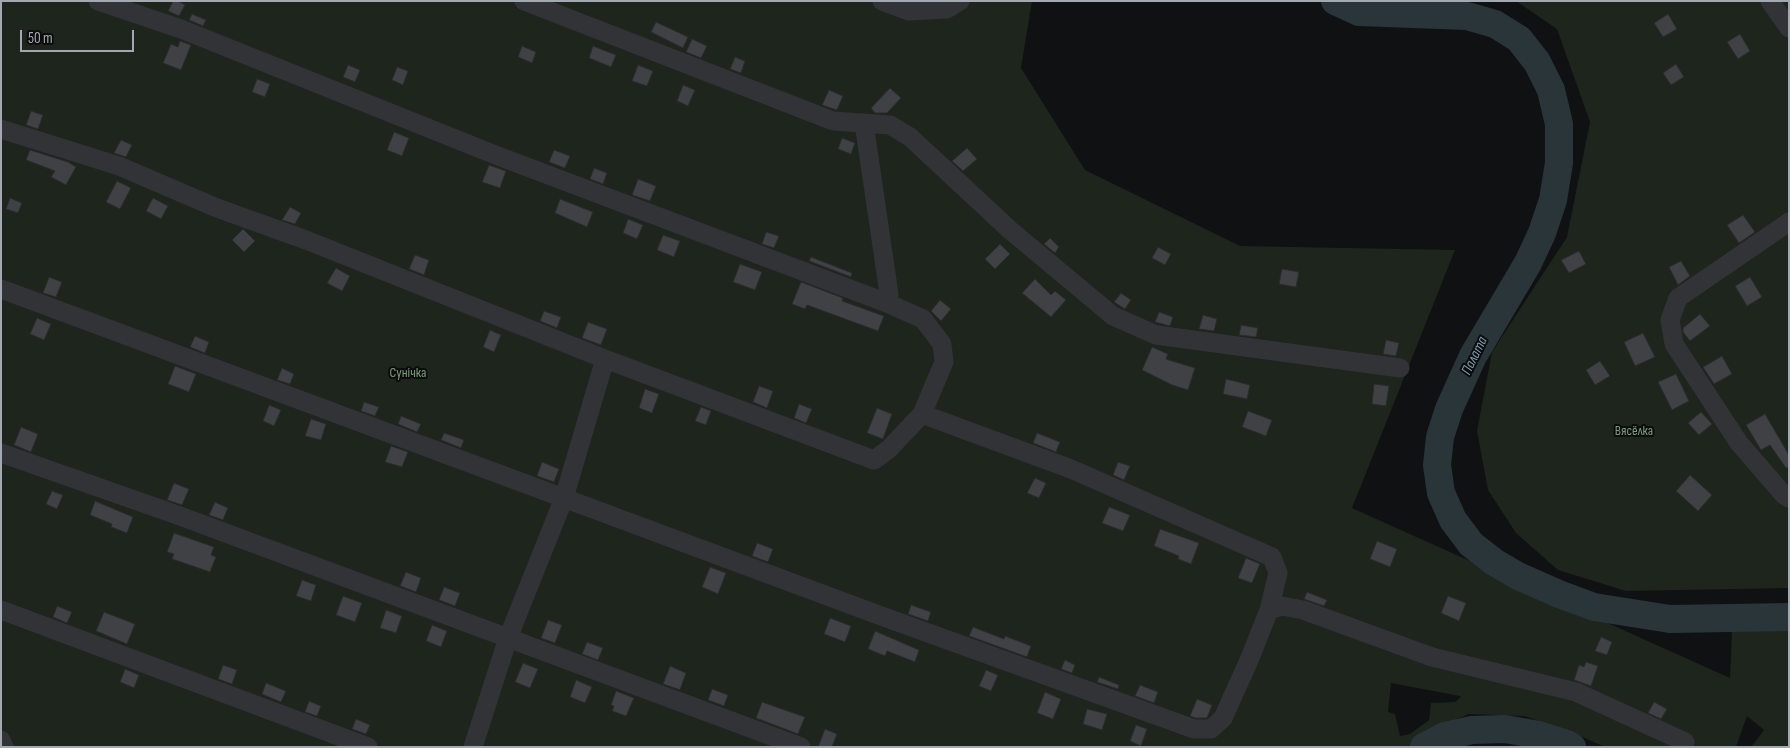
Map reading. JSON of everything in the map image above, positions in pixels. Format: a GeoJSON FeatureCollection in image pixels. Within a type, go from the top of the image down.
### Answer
{"type":"FeatureCollection","features":[{"type":"Feature","properties":{"kind":"street"},"geometry":{"type":"LineString","coordinates":[[1,129],[119,166],[217,208],[315,244],[605,359],[874,460],[890,449],[922,414],[944,362],[942,344],[923,319],[887,303],[498,156],[181,29],[98,1]]}},
{"type":"Feature","properties":{"kind":"street"},"geometry":{"type":"LineString","coordinates":[[524,1],[833,121],[890,125],[910,136],[1010,230],[1113,316],[1156,335],[1400,368]]}},
{"type":"Feature","properties":{"kind":"street"},"geometry":{"type":"LineString","coordinates":[[882,1],[909,11],[947,9],[960,1]]}},
{"type":"Feature","properties":{"kind":"street"},"geometry":{"type":"LineString","coordinates":[[1770,1],[1789,28]]}},
{"type":"Feature","properties":{"kind":"street"},"geometry":{"type":"LineString","coordinates":[[864,123],[889,294],[887,303]]}},
{"type":"Feature","properties":{"kind":"street"},"geometry":{"type":"LineString","coordinates":[[1789,222],[1678,298],[1670,320],[1674,344],[1739,443],[1784,495],[1789,498]]}},
{"type":"Feature","properties":{"kind":"street"},"geometry":{"type":"LineString","coordinates":[[1,290],[1194,730],[1211,729],[1223,718],[1269,610],[1278,573],[1272,557],[1071,469],[922,414]]}},
{"type":"Feature","properties":{"kind":"street"},"geometry":{"type":"LineString","coordinates":[[473,747],[508,638],[564,498],[605,359]]}},
{"type":"Feature","properties":{"kind":"street"},"geometry":{"type":"LineString","coordinates":[[1,453],[180,516],[802,747]]}},
{"type":"Feature","properties":{"kind":"street"},"geometry":{"type":"LineString","coordinates":[[1269,610],[1282,606],[1303,610],[1432,658],[1576,692],[1685,742]]}},
{"type":"Feature","properties":{"kind":"street"},"geometry":{"type":"LineString","coordinates":[[1,610],[368,747]]}},
{"type":"Feature","properties":{"kind":"street"},"geometry":{"type":"LineString","coordinates":[[1,740],[4,747]]}},
{"type":"Feature","properties":{"kind":"green space","name":"Сунічка"},"geometry":{"type":"Polygon","coordinates":[[[1,1],[1032,1],[1021,68],[1085,170],[1240,246],[1455,250],[1352,508],[1730,678],[1732,631],[1789,629],[1789,747],[1751,747],[1764,730],[1747,716],[1736,747],[1605,747],[1571,732],[1524,716],[1469,714],[1435,728],[1412,747],[1,747],[1,1]],[[1391,683],[1388,712],[1395,714],[1400,736],[1410,734],[1429,720],[1431,703],[1455,702],[1460,696],[1391,683]]]}},
{"type":"Feature","properties":{"kind":"green space","name":"Вясёлка"},"geometry":{"type":"Polygon","coordinates":[[[1516,1],[1789,1],[1789,588],[1626,591],[1558,570],[1516,533],[1488,490],[1477,431],[1492,352],[1567,237],[1590,122],[1557,29],[1516,1]]]}},
{"type":"Feature","properties":{"kind":"building"},"geometry":{"type":"Polygon","coordinates":[[[173,1],[178,1],[185,5],[179,16],[168,11],[173,1]]]}},
{"type":"Feature","properties":{"kind":"building"},"geometry":{"type":"Polygon","coordinates":[[[192,14],[206,20],[203,26],[189,20],[192,14]]]}},
{"type":"Feature","properties":{"kind":"building"},"geometry":{"type":"Polygon","coordinates":[[[1668,14],[1677,29],[1663,37],[1654,23],[1668,14]]]}},
{"type":"Feature","properties":{"kind":"building"},"geometry":{"type":"Polygon","coordinates":[[[656,22],[688,37],[683,48],[651,32],[656,22]]]}},
{"type":"Feature","properties":{"kind":"building"},"geometry":{"type":"Polygon","coordinates":[[[1740,34],[1750,51],[1738,59],[1727,42],[1740,34]]]}},
{"type":"Feature","properties":{"kind":"building"},"geometry":{"type":"Polygon","coordinates":[[[692,39],[707,46],[701,58],[686,52],[692,39]]]}},
{"type":"Feature","properties":{"kind":"building"},"geometry":{"type":"Polygon","coordinates":[[[180,41],[191,45],[181,70],[163,63],[171,44],[178,47],[180,41]]]}},
{"type":"Feature","properties":{"kind":"building"},"geometry":{"type":"Polygon","coordinates":[[[522,46],[536,52],[532,63],[518,57],[522,46]]]}},
{"type":"Feature","properties":{"kind":"building"},"geometry":{"type":"Polygon","coordinates":[[[593,46],[616,55],[611,67],[589,58],[593,46]]]}},
{"type":"Feature","properties":{"kind":"building"},"geometry":{"type":"Polygon","coordinates":[[[735,57],[745,61],[741,73],[730,69],[735,57]]]}},
{"type":"Feature","properties":{"kind":"building"},"geometry":{"type":"Polygon","coordinates":[[[1676,64],[1684,77],[1671,85],[1663,73],[1676,64]]]}},
{"type":"Feature","properties":{"kind":"building"},"geometry":{"type":"Polygon","coordinates":[[[348,65],[360,70],[355,82],[343,77],[348,65]]]}},
{"type":"Feature","properties":{"kind":"building"},"geometry":{"type":"Polygon","coordinates":[[[638,65],[653,71],[647,86],[632,81],[638,65]]]}},
{"type":"Feature","properties":{"kind":"building"},"geometry":{"type":"Polygon","coordinates":[[[397,67],[408,71],[403,85],[392,80],[397,67]]]}},
{"type":"Feature","properties":{"kind":"building"},"geometry":{"type":"Polygon","coordinates":[[[257,79],[270,84],[265,97],[252,92],[257,79]]]}},
{"type":"Feature","properties":{"kind":"building"},"geometry":{"type":"Polygon","coordinates":[[[683,85],[695,90],[688,106],[677,101],[683,85]]]}},
{"type":"Feature","properties":{"kind":"building"},"geometry":{"type":"Polygon","coordinates":[[[890,88],[901,98],[887,113],[875,113],[871,108],[890,88]]]}},
{"type":"Feature","properties":{"kind":"building"},"geometry":{"type":"Polygon","coordinates":[[[829,90],[843,96],[837,110],[822,105],[829,90]]]}},
{"type":"Feature","properties":{"kind":"building"},"geometry":{"type":"Polygon","coordinates":[[[31,111],[43,115],[38,129],[26,125],[31,111]]]}},
{"type":"Feature","properties":{"kind":"building"},"geometry":{"type":"Polygon","coordinates":[[[394,132],[409,138],[402,156],[387,150],[394,132]]]}},
{"type":"Feature","properties":{"kind":"building"},"geometry":{"type":"Polygon","coordinates":[[[842,138],[855,143],[851,154],[838,149],[842,138]]]}},
{"type":"Feature","properties":{"kind":"building"},"geometry":{"type":"Polygon","coordinates":[[[121,140],[132,145],[126,157],[114,153],[121,140]]]}},
{"type":"Feature","properties":{"kind":"building"},"geometry":{"type":"Polygon","coordinates":[[[967,148],[977,159],[963,171],[952,161],[967,148]]]}},
{"type":"Feature","properties":{"kind":"building"},"geometry":{"type":"Polygon","coordinates":[[[30,150],[68,162],[76,167],[66,185],[51,177],[55,171],[26,160],[30,150]]]}},
{"type":"Feature","properties":{"kind":"building"},"geometry":{"type":"Polygon","coordinates":[[[554,150],[570,156],[565,168],[549,162],[554,150]]]}},
{"type":"Feature","properties":{"kind":"building"},"geometry":{"type":"Polygon","coordinates":[[[489,165],[506,171],[500,188],[482,182],[489,165]]]}},
{"type":"Feature","properties":{"kind":"building"},"geometry":{"type":"Polygon","coordinates":[[[594,168],[607,173],[603,184],[590,179],[594,168]]]}},
{"type":"Feature","properties":{"kind":"building"},"geometry":{"type":"Polygon","coordinates":[[[638,179],[656,186],[650,201],[632,195],[638,179]]]}},
{"type":"Feature","properties":{"kind":"building"},"geometry":{"type":"Polygon","coordinates":[[[117,181],[131,188],[120,209],[106,202],[117,181]]]}},
{"type":"Feature","properties":{"kind":"building"},"geometry":{"type":"Polygon","coordinates":[[[10,198],[22,203],[18,213],[6,209],[10,198]]]}},
{"type":"Feature","properties":{"kind":"building"},"geometry":{"type":"Polygon","coordinates":[[[153,198],[168,206],[161,219],[146,211],[153,198]]]}},
{"type":"Feature","properties":{"kind":"building"},"geometry":{"type":"Polygon","coordinates":[[[560,199],[593,212],[587,227],[555,213],[560,199]]]}},
{"type":"Feature","properties":{"kind":"building"},"geometry":{"type":"Polygon","coordinates":[[[290,207],[301,213],[295,224],[282,220],[290,207]]]}},
{"type":"Feature","properties":{"kind":"building"},"geometry":{"type":"Polygon","coordinates":[[[1743,215],[1755,232],[1739,243],[1727,225],[1743,215]]]}},
{"type":"Feature","properties":{"kind":"building"},"geometry":{"type":"Polygon","coordinates":[[[628,219],[643,225],[637,239],[623,233],[628,219]]]}},
{"type":"Feature","properties":{"kind":"building"},"geometry":{"type":"Polygon","coordinates":[[[243,229],[255,241],[244,252],[232,240],[243,229]]]}},
{"type":"Feature","properties":{"kind":"building"},"geometry":{"type":"Polygon","coordinates":[[[766,232],[779,236],[774,248],[762,244],[766,232]]]}},
{"type":"Feature","properties":{"kind":"building"},"geometry":{"type":"Polygon","coordinates":[[[663,235],[680,241],[674,257],[657,250],[663,235]]]}},
{"type":"Feature","properties":{"kind":"building"},"geometry":{"type":"Polygon","coordinates":[[[1050,238],[1059,247],[1055,253],[1044,244],[1050,238]]]}},
{"type":"Feature","properties":{"kind":"building"},"geometry":{"type":"Polygon","coordinates":[[[1000,244],[1010,254],[995,269],[985,259],[1000,244]]]}},
{"type":"Feature","properties":{"kind":"building"},"geometry":{"type":"Polygon","coordinates":[[[1158,247],[1171,254],[1165,265],[1152,258],[1158,247]]]}},
{"type":"Feature","properties":{"kind":"building"},"geometry":{"type":"Polygon","coordinates":[[[1579,251],[1586,264],[1569,273],[1561,260],[1579,251]]]}},
{"type":"Feature","properties":{"kind":"building"},"geometry":{"type":"Polygon","coordinates":[[[415,255],[429,260],[424,275],[409,269],[415,255]]]}},
{"type":"Feature","properties":{"kind":"building"},"geometry":{"type":"Polygon","coordinates":[[[811,257],[852,273],[851,277],[809,261],[811,257]]]}},
{"type":"Feature","properties":{"kind":"building"},"geometry":{"type":"Polygon","coordinates":[[[1681,261],[1690,276],[1678,285],[1669,267],[1681,261]]]}},
{"type":"Feature","properties":{"kind":"building"},"geometry":{"type":"Polygon","coordinates":[[[740,264],[762,272],[755,290],[733,282],[740,264]]]}},
{"type":"Feature","properties":{"kind":"building"},"geometry":{"type":"Polygon","coordinates":[[[336,268],[350,276],[342,291],[327,283],[336,268]]]}},
{"type":"Feature","properties":{"kind":"building"},"geometry":{"type":"Polygon","coordinates":[[[1282,269],[1299,272],[1296,287],[1279,284],[1282,269]]]}},
{"type":"Feature","properties":{"kind":"building"},"geometry":{"type":"Polygon","coordinates":[[[49,277],[62,282],[56,297],[43,293],[49,277]]]}},
{"type":"Feature","properties":{"kind":"building"},"geometry":{"type":"Polygon","coordinates":[[[1750,277],[1762,297],[1747,306],[1735,286],[1750,277]]]}},
{"type":"Feature","properties":{"kind":"building"},"geometry":{"type":"Polygon","coordinates":[[[1035,279],[1051,295],[1055,291],[1066,300],[1051,317],[1022,293],[1035,279]]]}},
{"type":"Feature","properties":{"kind":"building"},"geometry":{"type":"Polygon","coordinates":[[[801,282],[843,298],[842,301],[884,316],[878,331],[807,305],[805,309],[792,304],[801,282]]]}},
{"type":"Feature","properties":{"kind":"building"},"geometry":{"type":"Polygon","coordinates":[[[1121,293],[1131,300],[1125,309],[1114,302],[1121,293]]]}},
{"type":"Feature","properties":{"kind":"building"},"geometry":{"type":"Polygon","coordinates":[[[940,300],[951,309],[941,321],[931,311],[940,300]]]}},
{"type":"Feature","properties":{"kind":"building"},"geometry":{"type":"Polygon","coordinates":[[[544,311],[561,317],[557,328],[540,321],[544,311]]]}},
{"type":"Feature","properties":{"kind":"building"},"geometry":{"type":"Polygon","coordinates":[[[1159,312],[1173,317],[1170,326],[1155,322],[1159,312]]]}},
{"type":"Feature","properties":{"kind":"building"},"geometry":{"type":"Polygon","coordinates":[[[1700,314],[1710,326],[1690,341],[1683,332],[1683,328],[1700,314]]]}},
{"type":"Feature","properties":{"kind":"building"},"geometry":{"type":"Polygon","coordinates":[[[1203,315],[1217,319],[1214,331],[1199,329],[1203,315]]]}},
{"type":"Feature","properties":{"kind":"building"},"geometry":{"type":"Polygon","coordinates":[[[37,318],[51,324],[44,340],[30,334],[37,318]]]}},
{"type":"Feature","properties":{"kind":"building"},"geometry":{"type":"Polygon","coordinates":[[[588,322],[607,329],[601,345],[582,338],[588,322]]]}},
{"type":"Feature","properties":{"kind":"building"},"geometry":{"type":"Polygon","coordinates":[[[1241,325],[1258,328],[1256,337],[1239,335],[1241,325]]]}},
{"type":"Feature","properties":{"kind":"building"},"geometry":{"type":"Polygon","coordinates":[[[490,330],[501,335],[494,352],[483,347],[490,330]]]}},
{"type":"Feature","properties":{"kind":"building"},"geometry":{"type":"Polygon","coordinates":[[[1643,333],[1655,357],[1635,366],[1624,342],[1643,333]]]}},
{"type":"Feature","properties":{"kind":"building"},"geometry":{"type":"Polygon","coordinates":[[[195,336],[209,342],[205,353],[190,347],[195,336]]]}},
{"type":"Feature","properties":{"kind":"building"},"geometry":{"type":"Polygon","coordinates":[[[1386,340],[1399,343],[1396,356],[1383,354],[1386,340]]]}},
{"type":"Feature","properties":{"kind":"building"},"geometry":{"type":"Polygon","coordinates":[[[1152,347],[1168,354],[1166,359],[1195,368],[1188,390],[1172,385],[1142,370],[1152,347]]]}},
{"type":"Feature","properties":{"kind":"building"},"geometry":{"type":"Polygon","coordinates":[[[1722,356],[1732,374],[1714,384],[1703,367],[1722,356]]]}},
{"type":"Feature","properties":{"kind":"building"},"geometry":{"type":"Polygon","coordinates":[[[1600,361],[1610,376],[1595,385],[1586,370],[1600,361]]]}},
{"type":"Feature","properties":{"kind":"building"},"geometry":{"type":"Polygon","coordinates":[[[175,366],[196,374],[189,392],[168,384],[175,366]]]}},
{"type":"Feature","properties":{"kind":"building"},"geometry":{"type":"Polygon","coordinates":[[[282,368],[294,374],[290,384],[277,380],[282,368]]]}},
{"type":"Feature","properties":{"kind":"building"},"geometry":{"type":"Polygon","coordinates":[[[1676,374],[1689,401],[1672,410],[1658,382],[1676,374]]]}},
{"type":"Feature","properties":{"kind":"building"},"geometry":{"type":"Polygon","coordinates":[[[1226,379],[1250,385],[1247,399],[1223,394],[1226,379]]]}},
{"type":"Feature","properties":{"kind":"building"},"geometry":{"type":"Polygon","coordinates":[[[1374,384],[1389,386],[1386,406],[1372,404],[1374,384]]]}},
{"type":"Feature","properties":{"kind":"building"},"geometry":{"type":"Polygon","coordinates":[[[759,386],[773,391],[767,408],[753,402],[759,386]]]}},
{"type":"Feature","properties":{"kind":"building"},"geometry":{"type":"Polygon","coordinates":[[[645,389],[659,394],[652,413],[639,408],[645,389]]]}},
{"type":"Feature","properties":{"kind":"building"},"geometry":{"type":"Polygon","coordinates":[[[364,402],[379,407],[375,416],[361,411],[364,402]]]}},
{"type":"Feature","properties":{"kind":"building"},"geometry":{"type":"Polygon","coordinates":[[[799,404],[812,409],[806,423],[794,418],[799,404]]]}},
{"type":"Feature","properties":{"kind":"building"},"geometry":{"type":"Polygon","coordinates":[[[269,405],[281,410],[274,426],[263,421],[269,405]]]}},
{"type":"Feature","properties":{"kind":"building"},"geometry":{"type":"Polygon","coordinates":[[[701,407],[711,411],[706,425],[695,421],[701,407]]]}},
{"type":"Feature","properties":{"kind":"building"},"geometry":{"type":"Polygon","coordinates":[[[877,408],[892,414],[883,439],[867,433],[877,408]]]}},
{"type":"Feature","properties":{"kind":"building"},"geometry":{"type":"Polygon","coordinates":[[[1248,411],[1272,420],[1266,436],[1242,427],[1248,411]]]}},
{"type":"Feature","properties":{"kind":"building"},"geometry":{"type":"Polygon","coordinates":[[[1701,412],[1712,424],[1699,435],[1688,423],[1701,412]]]}},
{"type":"Feature","properties":{"kind":"building"},"geometry":{"type":"Polygon","coordinates":[[[1765,414],[1789,455],[1789,467],[1786,468],[1770,445],[1761,450],[1746,425],[1765,414]]]}},
{"type":"Feature","properties":{"kind":"building"},"geometry":{"type":"Polygon","coordinates":[[[401,416],[421,424],[417,432],[398,424],[401,416]]]}},
{"type":"Feature","properties":{"kind":"building"},"geometry":{"type":"Polygon","coordinates":[[[311,419],[326,424],[321,440],[305,436],[311,419]]]}},
{"type":"Feature","properties":{"kind":"building"},"geometry":{"type":"Polygon","coordinates":[[[21,427],[38,434],[31,452],[14,445],[21,427]]]}},
{"type":"Feature","properties":{"kind":"building"},"geometry":{"type":"Polygon","coordinates":[[[444,433],[464,440],[461,448],[441,440],[444,433]]]}},
{"type":"Feature","properties":{"kind":"building"},"geometry":{"type":"Polygon","coordinates":[[[1037,433],[1060,442],[1056,452],[1033,443],[1037,433]]]}},
{"type":"Feature","properties":{"kind":"building"},"geometry":{"type":"Polygon","coordinates":[[[391,446],[408,452],[402,467],[385,462],[391,446]]]}},
{"type":"Feature","properties":{"kind":"building"},"geometry":{"type":"Polygon","coordinates":[[[542,462],[559,469],[554,482],[537,476],[542,462]]]}},
{"type":"Feature","properties":{"kind":"building"},"geometry":{"type":"Polygon","coordinates":[[[1118,462],[1130,466],[1124,480],[1113,475],[1118,462]]]}},
{"type":"Feature","properties":{"kind":"building"},"geometry":{"type":"Polygon","coordinates":[[[1690,475],[1712,495],[1698,511],[1676,491],[1690,475]]]}},
{"type":"Feature","properties":{"kind":"building"},"geometry":{"type":"Polygon","coordinates":[[[1035,478],[1046,483],[1039,498],[1027,493],[1035,478]]]}},
{"type":"Feature","properties":{"kind":"building"},"geometry":{"type":"Polygon","coordinates":[[[174,483],[189,489],[182,505],[167,500],[174,483]]]}},
{"type":"Feature","properties":{"kind":"building"},"geometry":{"type":"Polygon","coordinates":[[[52,491],[63,495],[57,509],[46,504],[52,491]]]}},
{"type":"Feature","properties":{"kind":"building"},"geometry":{"type":"Polygon","coordinates":[[[95,501],[133,517],[127,533],[111,527],[112,524],[90,515],[95,501]]]}},
{"type":"Feature","properties":{"kind":"building"},"geometry":{"type":"Polygon","coordinates":[[[215,502],[228,508],[223,520],[209,515],[215,502]]]}},
{"type":"Feature","properties":{"kind":"building"},"geometry":{"type":"Polygon","coordinates":[[[1109,507],[1130,515],[1123,531],[1102,523],[1109,507]]]}},
{"type":"Feature","properties":{"kind":"building"},"geometry":{"type":"Polygon","coordinates":[[[1160,529],[1199,543],[1191,564],[1178,559],[1179,556],[1154,546],[1160,529]]]}},
{"type":"Feature","properties":{"kind":"building"},"geometry":{"type":"Polygon","coordinates":[[[174,533],[214,547],[211,555],[216,557],[210,572],[172,559],[174,554],[167,552],[174,533]]]}},
{"type":"Feature","properties":{"kind":"building"},"geometry":{"type":"Polygon","coordinates":[[[1377,541],[1397,549],[1390,567],[1370,559],[1377,541]]]}},
{"type":"Feature","properties":{"kind":"building"},"geometry":{"type":"Polygon","coordinates":[[[757,543],[773,549],[768,562],[752,556],[757,543]]]}},
{"type":"Feature","properties":{"kind":"building"},"geometry":{"type":"Polygon","coordinates":[[[1246,558],[1260,564],[1252,583],[1238,578],[1246,558]]]}},
{"type":"Feature","properties":{"kind":"building"},"geometry":{"type":"Polygon","coordinates":[[[710,567],[726,573],[718,594],[702,587],[710,567]]]}},
{"type":"Feature","properties":{"kind":"building"},"geometry":{"type":"Polygon","coordinates":[[[406,572],[421,578],[416,592],[400,586],[406,572]]]}},
{"type":"Feature","properties":{"kind":"building"},"geometry":{"type":"Polygon","coordinates":[[[302,580],[316,585],[311,601],[296,596],[302,580]]]}},
{"type":"Feature","properties":{"kind":"building"},"geometry":{"type":"Polygon","coordinates":[[[444,587],[460,593],[455,606],[439,600],[444,587]]]}},
{"type":"Feature","properties":{"kind":"building"},"geometry":{"type":"Polygon","coordinates":[[[1307,592],[1327,600],[1324,606],[1304,599],[1307,592]]]}},
{"type":"Feature","properties":{"kind":"building"},"geometry":{"type":"Polygon","coordinates":[[[343,596],[362,603],[355,622],[336,615],[343,596]]]}},
{"type":"Feature","properties":{"kind":"building"},"geometry":{"type":"Polygon","coordinates":[[[1448,596],[1466,603],[1459,621],[1441,613],[1448,596]]]}},
{"type":"Feature","properties":{"kind":"building"},"geometry":{"type":"Polygon","coordinates":[[[911,605],[931,612],[928,621],[908,614],[911,605]]]}},
{"type":"Feature","properties":{"kind":"building"},"geometry":{"type":"Polygon","coordinates":[[[57,606],[72,612],[67,623],[53,617],[57,606]]]}},
{"type":"Feature","properties":{"kind":"building"},"geometry":{"type":"Polygon","coordinates":[[[386,610],[402,616],[396,633],[380,628],[386,610]]]}},
{"type":"Feature","properties":{"kind":"building"},"geometry":{"type":"Polygon","coordinates":[[[104,612],[135,624],[127,644],[96,631],[104,612]]]}},
{"type":"Feature","properties":{"kind":"building"},"geometry":{"type":"Polygon","coordinates":[[[830,618],[851,626],[845,642],[824,634],[830,618]]]}},
{"type":"Feature","properties":{"kind":"building"},"geometry":{"type":"Polygon","coordinates":[[[548,620],[562,625],[555,643],[541,638],[548,620]]]}},
{"type":"Feature","properties":{"kind":"building"},"geometry":{"type":"Polygon","coordinates":[[[432,625],[447,631],[441,647],[426,641],[432,625]]]}},
{"type":"Feature","properties":{"kind":"building"},"geometry":{"type":"Polygon","coordinates":[[[973,627],[1004,639],[1005,636],[1031,646],[1027,657],[969,636],[973,627]]]}},
{"type":"Feature","properties":{"kind":"building"},"geometry":{"type":"Polygon","coordinates":[[[875,631],[919,650],[915,662],[887,651],[885,656],[868,649],[875,631]]]}},
{"type":"Feature","properties":{"kind":"building"},"geometry":{"type":"Polygon","coordinates":[[[1601,637],[1612,642],[1607,655],[1595,651],[1601,637]]]}},
{"type":"Feature","properties":{"kind":"building"},"geometry":{"type":"Polygon","coordinates":[[[587,642],[603,648],[598,660],[582,654],[587,642]]]}},
{"type":"Feature","properties":{"kind":"building"},"geometry":{"type":"Polygon","coordinates":[[[1065,660],[1075,665],[1072,673],[1061,669],[1065,660]]]}},
{"type":"Feature","properties":{"kind":"building"},"geometry":{"type":"Polygon","coordinates":[[[1586,662],[1598,666],[1591,686],[1574,680],[1579,665],[1584,667],[1586,662]]]}},
{"type":"Feature","properties":{"kind":"building"},"geometry":{"type":"Polygon","coordinates":[[[523,663],[538,669],[530,688],[515,682],[523,663]]]}},
{"type":"Feature","properties":{"kind":"building"},"geometry":{"type":"Polygon","coordinates":[[[223,665],[237,670],[232,684],[218,679],[223,665]]]}},
{"type":"Feature","properties":{"kind":"building"},"geometry":{"type":"Polygon","coordinates":[[[670,666],[686,673],[680,690],[663,684],[670,666]]]}},
{"type":"Feature","properties":{"kind":"building"},"geometry":{"type":"Polygon","coordinates":[[[125,669],[139,675],[134,688],[120,682],[125,669]]]}},
{"type":"Feature","properties":{"kind":"building"},"geometry":{"type":"Polygon","coordinates":[[[986,670],[998,675],[991,691],[979,686],[986,670]]]}},
{"type":"Feature","properties":{"kind":"building"},"geometry":{"type":"Polygon","coordinates":[[[1099,677],[1119,685],[1118,689],[1097,682],[1099,677]]]}},
{"type":"Feature","properties":{"kind":"building"},"geometry":{"type":"Polygon","coordinates":[[[576,680],[592,687],[585,703],[570,697],[576,680]]]}},
{"type":"Feature","properties":{"kind":"building"},"geometry":{"type":"Polygon","coordinates":[[[266,683],[286,691],[281,702],[262,694],[266,683]]]}},
{"type":"Feature","properties":{"kind":"building"},"geometry":{"type":"Polygon","coordinates":[[[1140,685],[1158,692],[1154,703],[1135,696],[1140,685]]]}},
{"type":"Feature","properties":{"kind":"building"},"geometry":{"type":"Polygon","coordinates":[[[712,689],[728,695],[724,706],[708,700],[712,689]]]}},
{"type":"Feature","properties":{"kind":"building"},"geometry":{"type":"Polygon","coordinates":[[[616,691],[634,698],[626,716],[612,711],[614,706],[611,705],[616,691]]]}},
{"type":"Feature","properties":{"kind":"building"},"geometry":{"type":"Polygon","coordinates":[[[1045,692],[1061,699],[1053,719],[1037,713],[1045,692]]]}},
{"type":"Feature","properties":{"kind":"building"},"geometry":{"type":"Polygon","coordinates":[[[1197,699],[1212,705],[1207,718],[1190,716],[1197,699]]]}},
{"type":"Feature","properties":{"kind":"building"},"geometry":{"type":"Polygon","coordinates":[[[309,701],[321,706],[317,716],[305,712],[309,701]]]}},
{"type":"Feature","properties":{"kind":"building"},"geometry":{"type":"Polygon","coordinates":[[[762,702],[805,717],[798,734],[756,718],[762,702]]]}},
{"type":"Feature","properties":{"kind":"building"},"geometry":{"type":"Polygon","coordinates":[[[1654,702],[1667,709],[1661,719],[1648,713],[1654,702]]]}},
{"type":"Feature","properties":{"kind":"building"},"geometry":{"type":"Polygon","coordinates":[[[1087,709],[1107,714],[1102,730],[1083,724],[1087,709]]]}},
{"type":"Feature","properties":{"kind":"building"},"geometry":{"type":"Polygon","coordinates":[[[356,719],[370,725],[366,734],[352,729],[356,719]]]}},
{"type":"Feature","properties":{"kind":"building"},"geometry":{"type":"Polygon","coordinates":[[[1136,725],[1147,729],[1141,746],[1130,741],[1136,725]]]}},
{"type":"Feature","properties":{"kind":"building"},"geometry":{"type":"Polygon","coordinates":[[[825,729],[837,734],[832,747],[818,747],[825,729]]]}},
{"type":"Feature","properties":{"kind":"waterway","name":"Палата"},"geometry":{"type":"LineString","coordinates":[[1335,1],[1359,12],[1467,16],[1495,24],[1519,39],[1537,62],[1551,90],[1559,124],[1559,163],[1553,200],[1542,233],[1528,263],[1473,356],[1449,409],[1440,437],[1437,465],[1441,493],[1453,520],[1471,544],[1494,562],[1518,576],[1594,607],[1670,619],[1789,617]]}},
{"type":"Feature","properties":{"kind":"waterway","name":"Палата"},"geometry":{"type":"LineString","coordinates":[[1424,747],[1445,736],[1472,730],[1505,729],[1539,735],[1572,747]]}}]}
